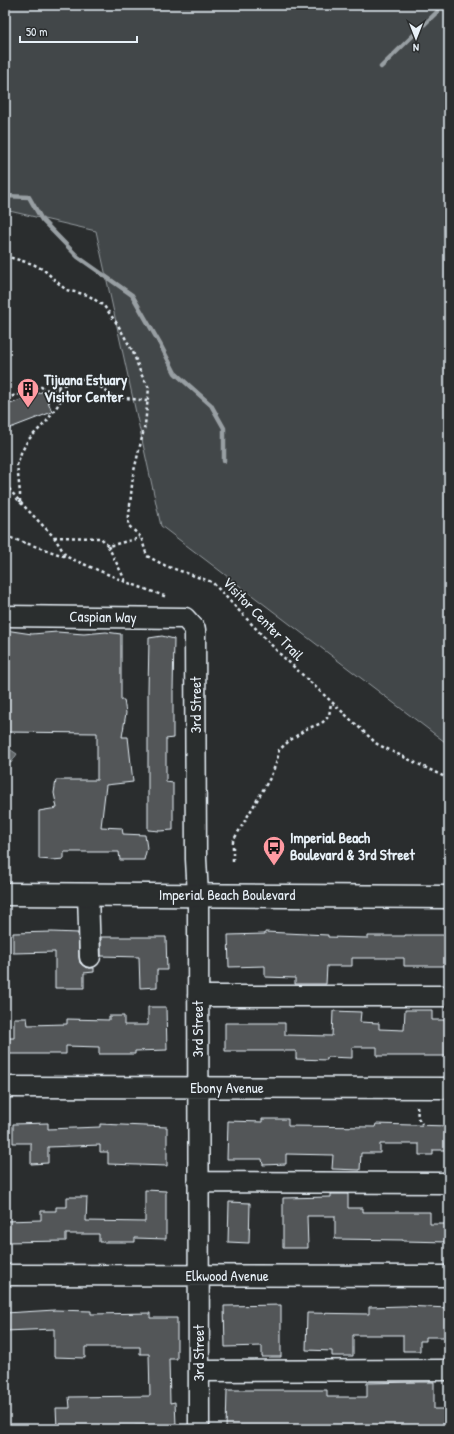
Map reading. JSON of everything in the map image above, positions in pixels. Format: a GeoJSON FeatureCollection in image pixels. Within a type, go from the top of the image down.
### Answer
{"type":"FeatureCollection","features":[{"type":"Feature","properties":{"kind":"main road","name":"Imperial Beach Boulevard"},"geometry":{"type":"LineString","coordinates":[[5,894],[449,897]]}},
{"type":"Feature","properties":{"kind":"street","name":"Caspian Way"},"geometry":{"type":"LineString","coordinates":[[5,616],[185,618],[195,629]]}},
{"type":"Feature","properties":{"kind":"street","name":"3rd Street"},"geometry":{"type":"LineString","coordinates":[[195,629],[196,858],[198,895],[199,1429]]}},
{"type":"Feature","properties":{"kind":"street"},"geometry":{"type":"LineString","coordinates":[[88,894],[90,957]]}},
{"type":"Feature","properties":{"kind":"street"},"geometry":{"type":"LineString","coordinates":[[198,996],[449,996]]}},
{"type":"Feature","properties":{"kind":"street","name":"Ebony Avenue"},"geometry":{"type":"LineString","coordinates":[[5,1087],[449,1088]]}},
{"type":"Feature","properties":{"kind":"street"},"geometry":{"type":"LineString","coordinates":[[198,1182],[449,1184]]}},
{"type":"Feature","properties":{"kind":"street","name":"Elkwood Avenue"},"geometry":{"type":"LineString","coordinates":[[5,1275],[449,1276]]}},
{"type":"Feature","properties":{"kind":"street"},"geometry":{"type":"LineString","coordinates":[[199,1371],[449,1370]]}},
{"type":"Feature","properties":{"kind":"path","name":"Visitor Center Trail"},"geometry":{"type":"LineString","coordinates":[[5,256],[33,264],[44,270],[66,290],[88,295],[104,306],[118,325],[149,388],[145,425],[132,475],[128,525],[141,537],[146,556],[166,566],[212,582],[278,653],[377,744],[449,779]]}},
{"type":"Feature","properties":{"kind":"path"},"geometry":{"type":"LineString","coordinates":[[7,405],[6,397],[41,387],[48,390],[88,377],[112,396],[147,401]]}},
{"type":"Feature","properties":{"kind":"path"},"geometry":{"type":"LineString","coordinates":[[20,502],[17,465],[28,440],[47,421],[60,402],[58,386]]}},
{"type":"Feature","properties":{"kind":"path"},"geometry":{"type":"LineString","coordinates":[[5,484],[20,502],[54,537],[67,557]]}},
{"type":"Feature","properties":{"kind":"path"},"geometry":{"type":"LineString","coordinates":[[5,536],[67,557],[126,582],[167,597]]}},
{"type":"Feature","properties":{"kind":"path"},"geometry":{"type":"LineString","coordinates":[[54,537],[101,538],[108,546],[126,582]]}},
{"type":"Feature","properties":{"kind":"path"},"geometry":{"type":"LineString","coordinates":[[108,546],[141,537]]}},
{"type":"Feature","properties":{"kind":"path"},"geometry":{"type":"LineString","coordinates":[[233,861],[233,841],[270,778],[277,761],[279,750],[306,729],[322,722],[329,716],[331,702]]}},
{"type":"Feature","properties":{"kind":"path"},"geometry":{"type":"LineString","coordinates":[[417,1105],[418,1118],[422,1124]]}},
{"type":"Feature","properties":{"kind":"shaded area"},"geometry":{"type":"Polygon","coordinates":[[[5,5],[449,5],[449,745],[161,526],[96,231],[5,210],[5,5]]]}},
{"type":"Feature","properties":{"kind":"shaded area"},"geometry":{"type":"Polygon","coordinates":[[[5,746],[17,754],[11,763],[5,761],[5,746]]]}},
{"type":"Feature","properties":{"kind":"building","name":"Tijuana Estuary Visitor Center"},"geometry":{"type":"Polygon","coordinates":[[[44,391],[52,412],[5,430],[5,406],[44,391]]]}},
{"type":"Feature","properties":{"kind":"building"},"geometry":{"type":"Polygon","coordinates":[[[5,630],[32,634],[57,632],[84,634],[106,632],[121,634],[121,700],[124,700],[126,713],[122,737],[128,737],[133,782],[106,785],[101,827],[122,828],[123,834],[145,835],[147,848],[144,860],[120,860],[119,852],[64,852],[64,859],[39,859],[39,811],[57,808],[54,793],[56,780],[97,780],[97,733],[5,732],[5,630]]]}},
{"type":"Feature","properties":{"kind":"building"},"geometry":{"type":"Polygon","coordinates":[[[162,636],[174,639],[173,738],[166,739],[166,782],[173,783],[173,830],[160,831],[148,830],[148,691],[149,638],[162,636]]]}},
{"type":"Feature","properties":{"kind":"building"},"geometry":{"type":"Polygon","coordinates":[[[265,932],[328,935],[328,937],[368,938],[368,936],[449,935],[449,966],[404,966],[404,958],[352,958],[352,966],[327,966],[326,984],[295,984],[295,978],[265,977],[265,966],[229,967],[228,935],[265,934],[265,932]]]}},
{"type":"Feature","properties":{"kind":"building"},"geometry":{"type":"Polygon","coordinates":[[[13,933],[78,933],[80,963],[85,967],[94,968],[94,972],[84,973],[84,988],[55,988],[55,952],[13,953],[13,933]]]}},
{"type":"Feature","properties":{"kind":"building"},"geometry":{"type":"Polygon","coordinates":[[[101,937],[166,937],[167,970],[157,970],[157,987],[140,988],[139,957],[101,956],[101,937]]]}},
{"type":"Feature","properties":{"kind":"building"},"geometry":{"type":"Polygon","coordinates":[[[148,1007],[166,1007],[167,1050],[135,1051],[135,1054],[99,1054],[99,1047],[66,1046],[66,1054],[5,1054],[5,1038],[14,1038],[14,1018],[27,1018],[28,1025],[67,1024],[67,1019],[109,1020],[109,1016],[124,1016],[124,1025],[148,1025],[148,1007]]]}},
{"type":"Feature","properties":{"kind":"building"},"geometry":{"type":"Polygon","coordinates":[[[405,1010],[432,1010],[432,1020],[449,1020],[449,1056],[377,1056],[377,1047],[352,1047],[352,1058],[327,1057],[327,1060],[296,1059],[296,1051],[225,1051],[225,1023],[285,1023],[285,1035],[332,1036],[333,1011],[361,1012],[360,1022],[379,1023],[379,1029],[404,1030],[405,1010]]]}},
{"type":"Feature","properties":{"kind":"building"},"geometry":{"type":"Polygon","coordinates":[[[262,1119],[288,1119],[288,1126],[375,1127],[376,1124],[449,1126],[449,1150],[433,1150],[433,1155],[419,1155],[419,1144],[380,1144],[380,1153],[361,1153],[360,1170],[332,1169],[333,1155],[286,1154],[286,1164],[263,1165],[262,1159],[227,1159],[228,1121],[262,1122],[262,1119]]]}},
{"type":"Feature","properties":{"kind":"building"},"geometry":{"type":"Polygon","coordinates":[[[48,1123],[48,1129],[100,1127],[100,1124],[167,1127],[167,1166],[108,1164],[108,1152],[100,1152],[100,1145],[48,1147],[48,1163],[31,1164],[31,1143],[13,1143],[13,1124],[48,1123]]]}},
{"type":"Feature","properties":{"kind":"building"},"geometry":{"type":"Polygon","coordinates":[[[145,1190],[166,1191],[166,1239],[135,1238],[135,1242],[99,1242],[99,1234],[66,1234],[66,1241],[5,1242],[5,1221],[41,1220],[41,1211],[56,1211],[56,1207],[67,1207],[67,1197],[87,1197],[86,1221],[145,1222],[145,1190]]]}},
{"type":"Feature","properties":{"kind":"building"},"geometry":{"type":"Polygon","coordinates":[[[331,1194],[348,1194],[348,1208],[363,1208],[363,1212],[430,1212],[430,1224],[449,1224],[449,1242],[335,1239],[335,1216],[307,1216],[308,1248],[283,1248],[283,1198],[331,1197],[331,1194]]]}},
{"type":"Feature","properties":{"kind":"building"},"geometry":{"type":"Polygon","coordinates":[[[229,1202],[250,1203],[249,1243],[228,1242],[229,1202]]]}},
{"type":"Feature","properties":{"kind":"building"},"geometry":{"type":"Polygon","coordinates":[[[281,1305],[281,1357],[262,1357],[262,1346],[225,1347],[224,1306],[281,1305]]]}},
{"type":"Feature","properties":{"kind":"building"},"geometry":{"type":"Polygon","coordinates":[[[404,1306],[449,1308],[449,1337],[426,1337],[426,1341],[420,1341],[420,1351],[403,1351],[403,1335],[353,1335],[353,1356],[332,1356],[332,1351],[306,1350],[307,1313],[369,1314],[369,1307],[404,1306]]]}},
{"type":"Feature","properties":{"kind":"building"},"geometry":{"type":"Polygon","coordinates":[[[55,1310],[91,1311],[91,1314],[150,1313],[150,1318],[177,1318],[177,1359],[169,1359],[170,1403],[175,1402],[176,1425],[135,1426],[135,1429],[57,1428],[56,1408],[70,1408],[69,1397],[150,1396],[149,1354],[140,1354],[140,1347],[85,1347],[85,1358],[54,1357],[54,1329],[5,1331],[5,1313],[55,1310]]]}},
{"type":"Feature","properties":{"kind":"building"},"geometry":{"type":"Polygon","coordinates":[[[434,1382],[434,1409],[449,1409],[449,1429],[226,1429],[227,1390],[327,1390],[327,1397],[367,1397],[367,1383],[434,1382]]]}},
{"type":"Feature","properties":{"kind":"waterway"},"geometry":{"type":"LineString","coordinates":[[381,67],[438,11],[437,5]]}},
{"type":"Feature","properties":{"kind":"waterway"},"geometry":{"type":"LineString","coordinates":[[5,196],[29,197],[42,220],[78,257],[132,295],[175,373],[211,405],[224,428],[224,461]]}},
{"type":"Feature","properties":{"kind":"place","name":"Tijuana Estuary Visitor Center"},"geometry":{"type":"Point","coordinates":[28,408]}},
{"type":"Feature","properties":{"kind":"place","name":"Imperial Beach Boulevard & 3rd Street"},"geometry":{"type":"Point","coordinates":[274,866]}}]}
